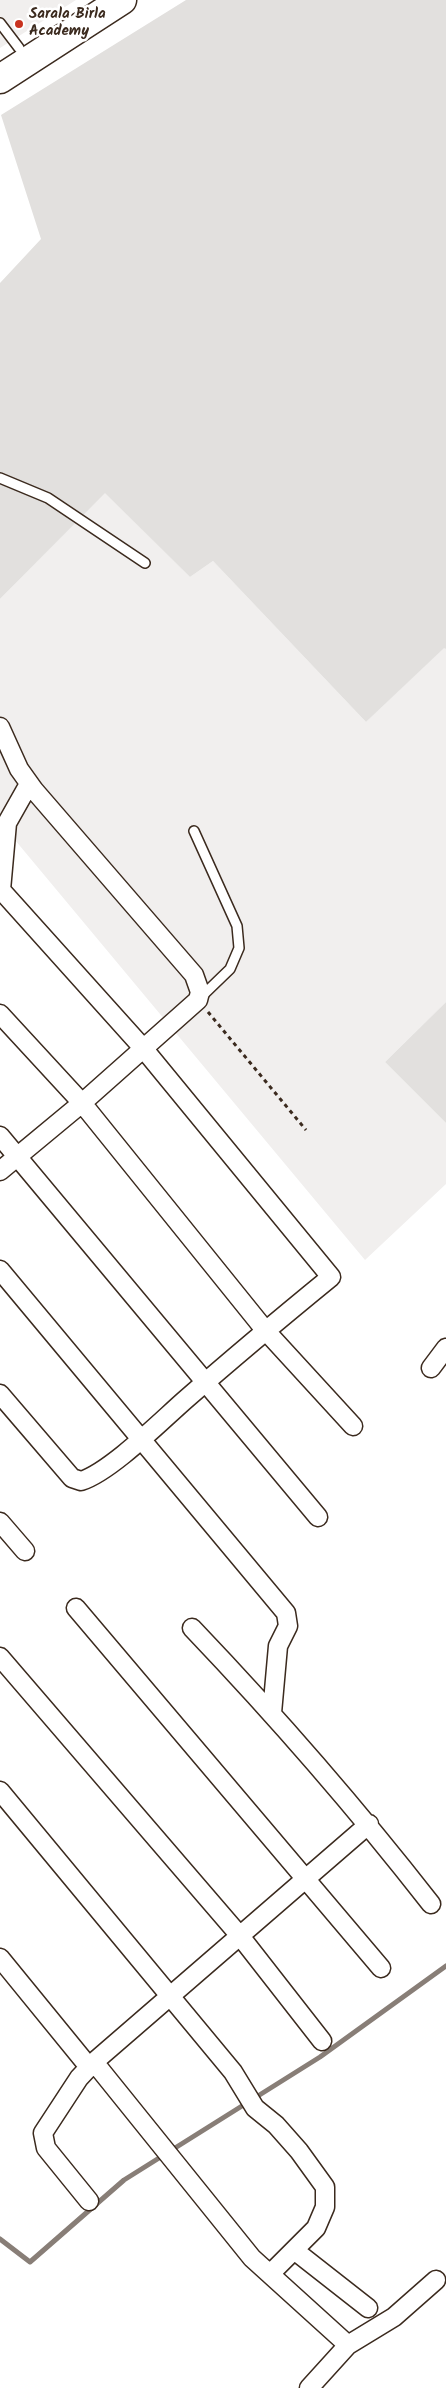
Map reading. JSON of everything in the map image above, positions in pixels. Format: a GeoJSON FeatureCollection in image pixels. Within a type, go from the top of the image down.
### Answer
{"type":"FeatureCollection","features":[{"type":"Feature","properties":{"kind":"main road"},"geometry":{"type":"LineString","coordinates":[[10,54],[94,0]]}},
{"type":"Feature","properties":{"kind":"main road"},"geometry":{"type":"LineString","coordinates":[[0,79],[122,0]]}},
{"type":"Feature","properties":{"kind":"street"},"geometry":{"type":"LineString","coordinates":[[0,727],[19,769],[29,784],[194,975],[200,992],[198,1000],[82,1103],[0,1171]]}},
{"type":"Feature","properties":{"kind":"street"},"geometry":{"type":"LineString","coordinates":[[0,1394],[72,1478],[80,1482],[92,1478],[142,1438],[266,1330],[331,1277],[143,1048],[0,890],[7,823],[29,784]]}},
{"type":"Feature","properties":{"kind":"street"},"geometry":{"type":"LineString","coordinates":[[0,1014],[82,1103],[266,1330],[353,1426]]}},
{"type":"Feature","properties":{"kind":"street"},"geometry":{"type":"LineString","coordinates":[[0,1136],[204,1384],[318,1517]]}},
{"type":"Feature","properties":{"kind":"street"},"geometry":{"type":"LineString","coordinates":[[0,1270],[286,1613],[288,1626],[278,1646],[272,1713]]}},
{"type":"Feature","properties":{"kind":"street"},"geometry":{"type":"LineString","coordinates":[[431,1368],[446,1348]]}},
{"type":"Feature","properties":{"kind":"street"},"geometry":{"type":"LineString","coordinates":[[0,1522],[25,1551]]}},
{"type":"Feature","properties":{"kind":"street"},"geometry":{"type":"LineString","coordinates":[[76,1608],[307,1878],[381,1968]]}},
{"type":"Feature","properties":{"kind":"street"},"geometry":{"type":"LineString","coordinates":[[192,1628],[272,1713],[289,1735],[369,1824],[431,1904]]}},
{"type":"Feature","properties":{"kind":"street"},"geometry":{"type":"LineString","coordinates":[[0,1657],[240,1936],[322,2042]]}},
{"type":"Feature","properties":{"kind":"street"},"geometry":{"type":"LineString","coordinates":[[0,1791],[233,2072],[251,2102],[293,2144],[324,2187],[325,2207],[316,2228],[270,2274]]}},
{"type":"Feature","properties":{"kind":"street"},"geometry":{"type":"LineString","coordinates":[[89,2201],[46,2148],[43,2133],[79,2078],[91,2064],[369,1824]]}},
{"type":"Feature","properties":{"kind":"street"},"geometry":{"type":"LineString","coordinates":[[0,1958],[167,2153],[252,2258],[348,2345]]}},
{"type":"Feature","properties":{"kind":"street"},"geometry":{"type":"LineString","coordinates":[[294,2250],[368,2308]]}},
{"type":"Feature","properties":{"kind":"street"},"geometry":{"type":"LineString","coordinates":[[309,2388],[348,2345],[394,2317],[436,2280]]}},
{"type":"Feature","properties":{"kind":"lane"},"geometry":{"type":"LineString","coordinates":[[0,23],[10,54]]}},
{"type":"Feature","properties":{"kind":"lane"},"geometry":{"type":"LineString","coordinates":[[0,478],[48,498],[145,564]]}},
{"type":"Feature","properties":{"kind":"lane"},"geometry":{"type":"LineString","coordinates":[[194,832],[237,926],[239,948],[230,969],[198,1000]]}},
{"type":"Feature","properties":{"kind":"path"},"geometry":{"type":"LineString","coordinates":[[198,1000],[306,1130]]}},
{"type":"Feature","properties":{"kind":"shaded area","name":"Sarala Birla Academy"},"geometry":{"type":"Polygon","coordinates":[[[0,0],[76,0],[0,48],[0,0]]]}},
{"type":"Feature","properties":{"kind":"shaded area"},"geometry":{"type":"Polygon","coordinates":[[[186,0],[446,0],[446,649],[444,648],[366,722],[213,561],[190,577],[105,493],[0,599],[0,283],[41,239],[1,115],[186,0]]]}},
{"type":"Feature","properties":{"kind":"shaded area"},"geometry":{"type":"Polygon","coordinates":[[[105,492],[190,577],[213,561],[366,722],[444,647],[446,649],[446,1002],[385,1062],[446,1123],[446,1184],[365,1260],[0,822],[0,599],[105,492]]]}},
{"type":"Feature","properties":{"kind":"shaded area"},"geometry":{"type":"Polygon","coordinates":[[[446,1002],[446,1123],[385,1062],[446,1002]]]}},
{"type":"Feature","properties":{"kind":"waterway"},"geometry":{"type":"LineString","coordinates":[[0,2239],[30,2262],[124,2180],[320,2057],[446,1966]]}},
{"type":"Feature","properties":{"kind":"place","name":"Sarala Birla Academy"},"geometry":{"type":"Point","coordinates":[19,24]}}]}
